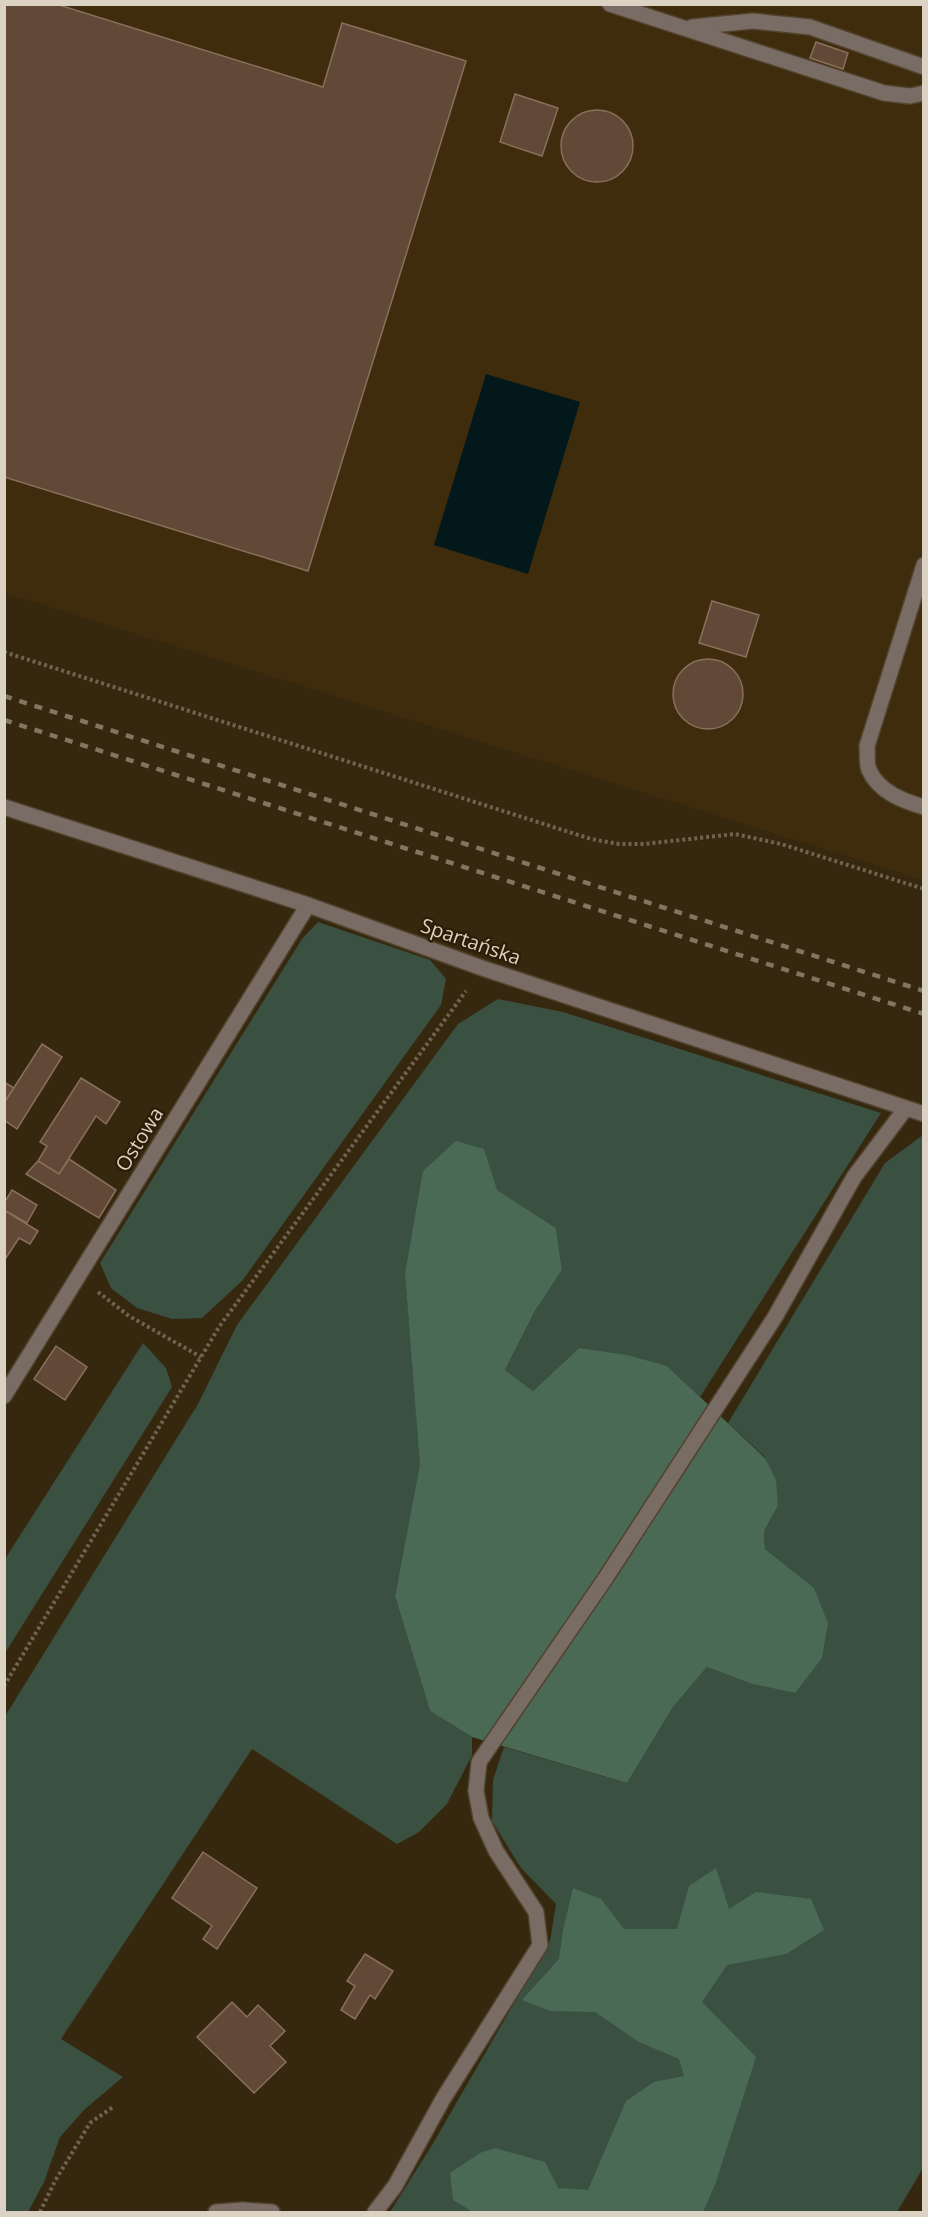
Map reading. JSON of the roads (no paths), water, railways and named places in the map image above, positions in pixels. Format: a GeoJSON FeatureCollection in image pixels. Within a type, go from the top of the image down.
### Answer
{"type":"FeatureCollection","features":[{"type":"Feature","properties":{"kind":"street"},"geometry":{"type":"LineString","coordinates":[[610,4],[884,93],[910,96],[924,93]]}},
{"type":"Feature","properties":{"kind":"street"},"geometry":{"type":"LineString","coordinates":[[686,28],[753,21],[810,27],[924,67]]}},
{"type":"Feature","properties":{"kind":"street"},"geometry":{"type":"LineString","coordinates":[[924,565],[867,746],[868,769],[878,783],[898,799],[924,807]]}},
{"type":"Feature","properties":{"kind":"street","name":"Spartańska"},"geometry":{"type":"LineString","coordinates":[[4,807],[308,905],[482,968],[924,1114]]}},
{"type":"Feature","properties":{"kind":"street","name":"Ostowa"},"geometry":{"type":"LineString","coordinates":[[4,1396],[308,905]]}},
{"type":"Feature","properties":{"kind":"street"},"geometry":{"type":"LineString","coordinates":[[375,2212],[395,2186],[443,2099],[540,1945],[536,1912],[496,1851],[481,1818],[476,1791],[479,1762],[605,1579],[775,1317],[854,1177],[906,1108]]}},
{"type":"Feature","properties":{"kind":"street"},"geometry":{"type":"LineString","coordinates":[[216,2212],[243,2210],[272,2212]]}},
{"type":"Feature","properties":{"kind":"railway"},"geometry":{"type":"LineString","coordinates":[[4,696],[924,991]]}},
{"type":"Feature","properties":{"kind":"railway"},"geometry":{"type":"LineString","coordinates":[[4,720],[924,1014]]}}]}
